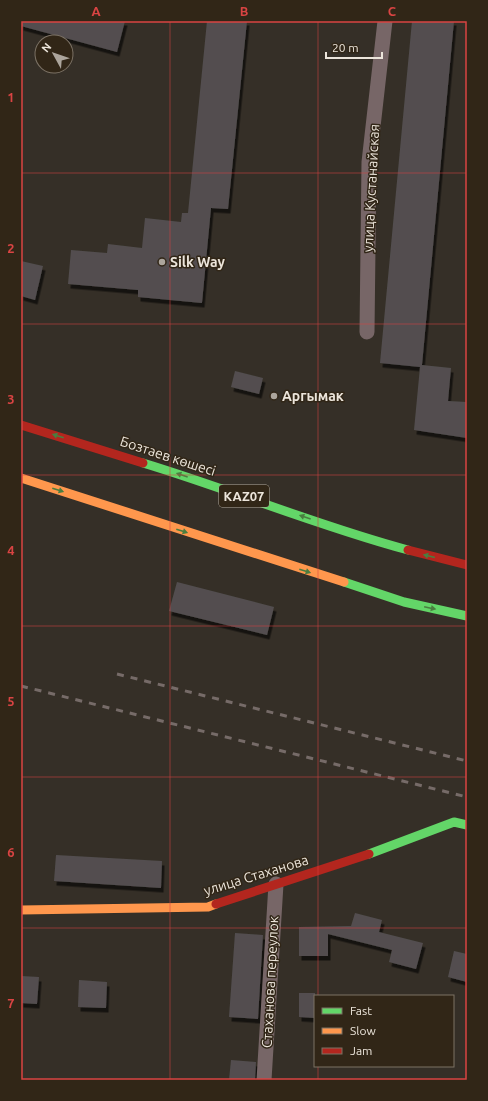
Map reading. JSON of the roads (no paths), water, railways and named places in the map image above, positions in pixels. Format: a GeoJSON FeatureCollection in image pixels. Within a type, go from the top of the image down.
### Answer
{"type":"FeatureCollection","features":[{"type":"Feature","properties":{"kind":"main road","name":"Бозтаев көшесі"},"geometry":{"type":"LineString","coordinates":[[21,425],[159,467],[352,533],[426,556],[467,565]]}},
{"type":"Feature","properties":{"kind":"main road"},"geometry":{"type":"LineString","coordinates":[[21,478],[404,602],[467,616]]}},
{"type":"Feature","properties":{"kind":"main road","name":"улица Стаханова"},"geometry":{"type":"LineString","coordinates":[[21,910],[208,906],[384,849],[454,822],[467,825]]}},
{"type":"Feature","properties":{"kind":"street","name":"улица Кустанайская"},"geometry":{"type":"LineString","coordinates":[[367,332],[370,162],[385,21]]}},
{"type":"Feature","properties":{"kind":"street","name":"Стаханова переулок"},"geometry":{"type":"LineString","coordinates":[[264,1080],[276,884]]}},
{"type":"Feature","properties":{"kind":"railway"},"geometry":{"type":"LineString","coordinates":[[117,674],[467,761]]}},
{"type":"Feature","properties":{"kind":"railway"},"geometry":{"type":"LineString","coordinates":[[21,686],[467,797]]}},
{"type":"Feature","properties":{"kind":"place","name":"Silk Way"},"geometry":{"type":"Point","coordinates":[162,262]}},
{"type":"Feature","properties":{"kind":"place","name":"Аргымак"},"geometry":{"type":"Point","coordinates":[274,396]}}]}
